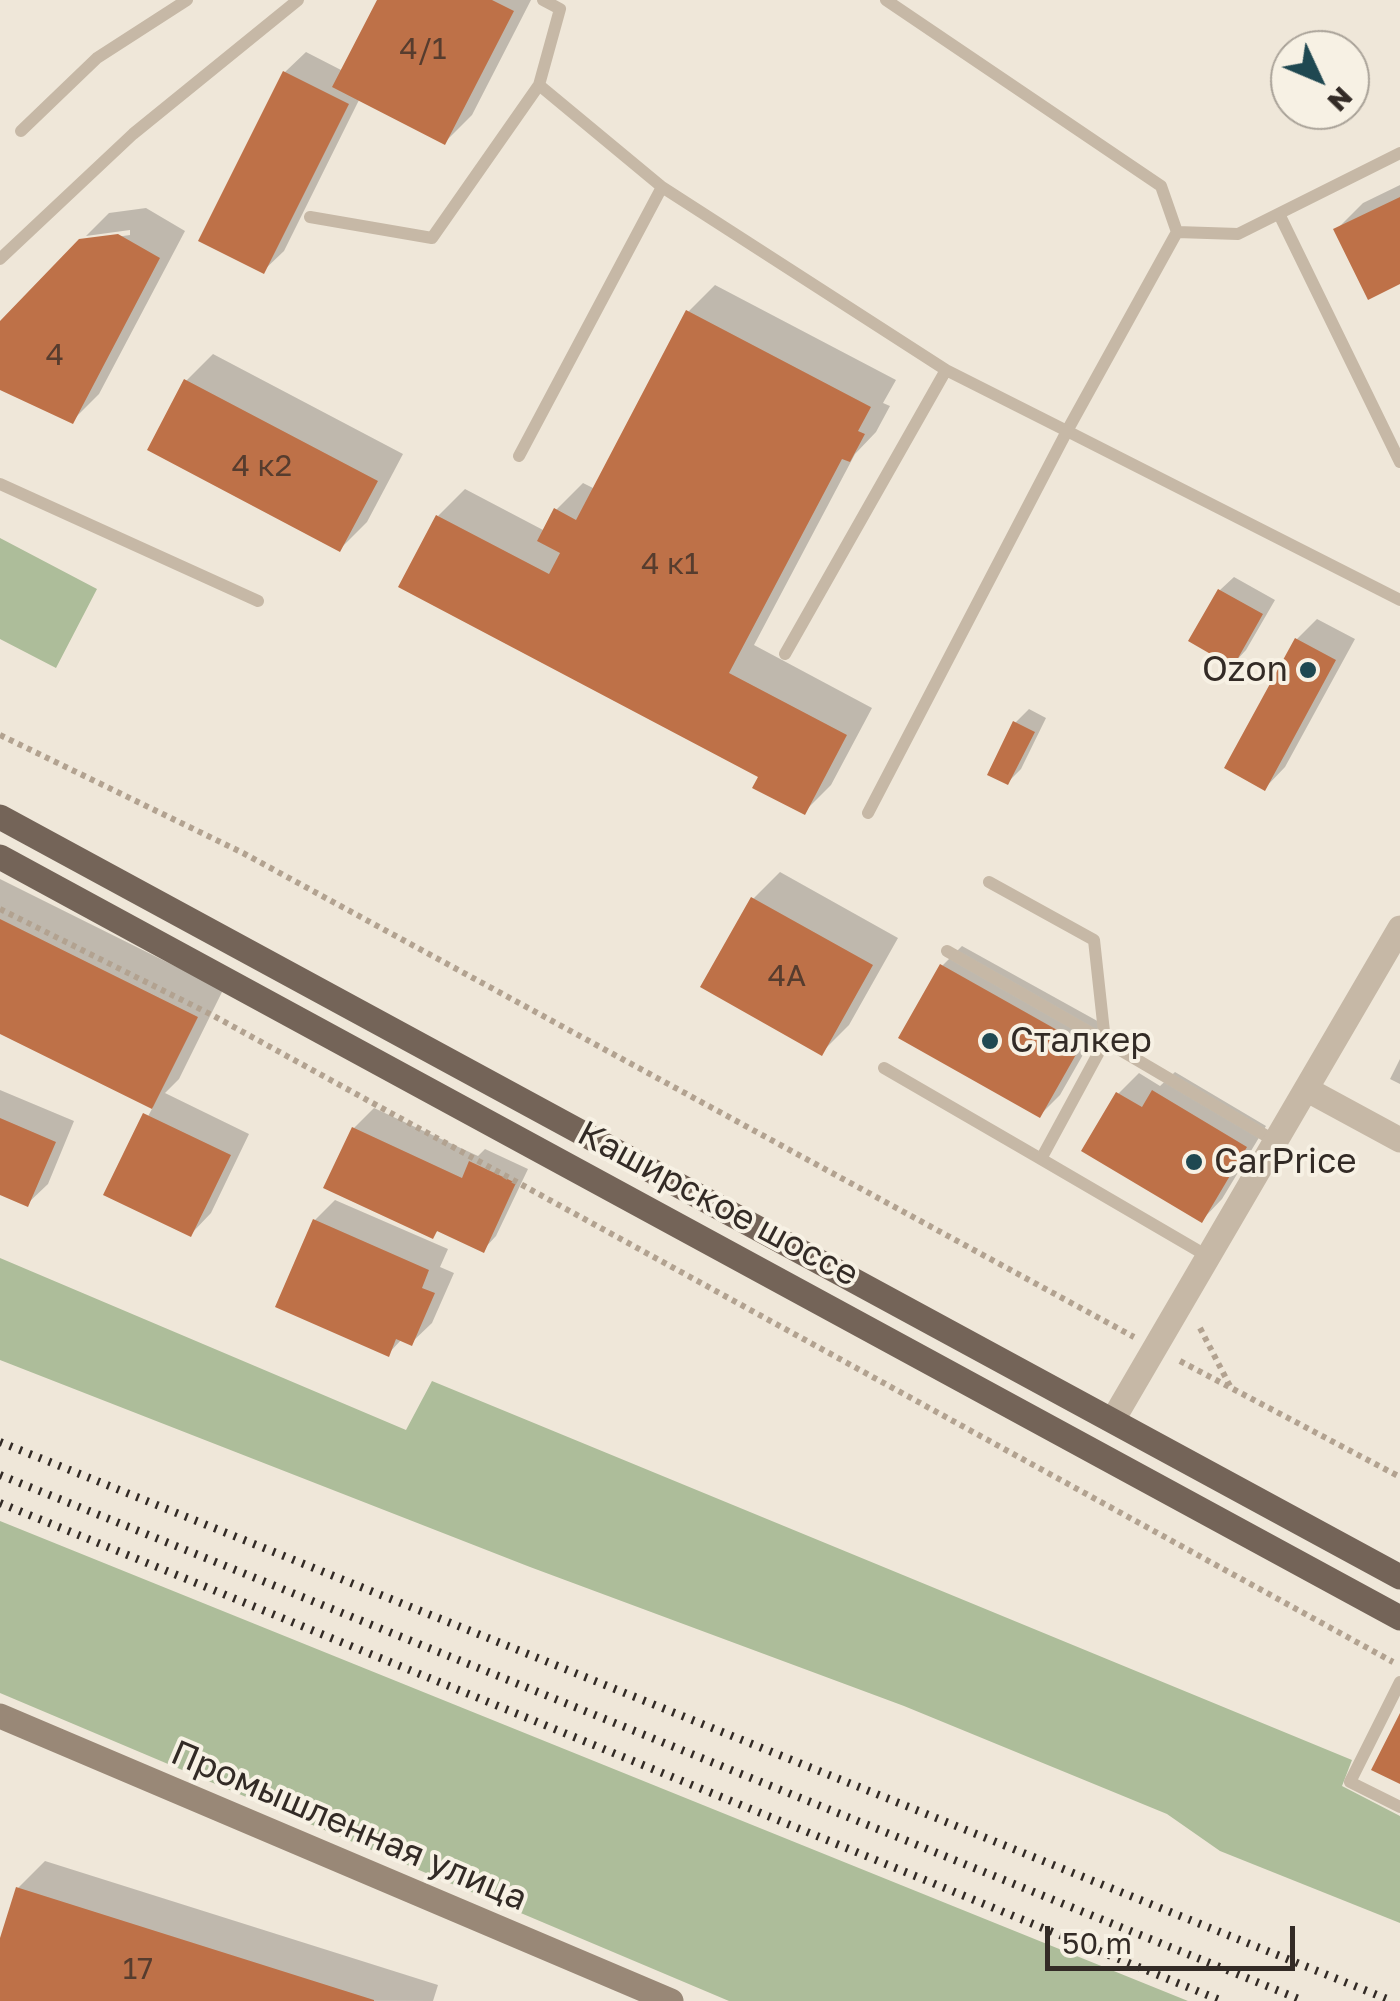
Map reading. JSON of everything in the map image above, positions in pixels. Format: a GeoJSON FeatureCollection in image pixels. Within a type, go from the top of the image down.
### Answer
{"type":"FeatureCollection","features":[{"type":"Feature","properties":{"kind":"main road","name":"Каширское шоссе"},"geometry":{"type":"LineString","coordinates":[[0,817],[1114,1418],[1400,1577]]}},
{"type":"Feature","properties":{"kind":"main road","name":"Каширское шоссе"},"geometry":{"type":"LineString","coordinates":[[0,857],[1400,1618]]}},
{"type":"Feature","properties":{"kind":"street"},"geometry":{"type":"LineString","coordinates":[[1114,1418],[1400,928]]}},
{"type":"Feature","properties":{"kind":"street"},"geometry":{"type":"LineString","coordinates":[[1306,1089],[1400,1140]]}},
{"type":"Feature","properties":{"kind":"street","name":"Промышленная улица"},"geometry":{"type":"LineString","coordinates":[[0,1716],[670,2001]]}},
{"type":"Feature","properties":{"kind":"lane"},"geometry":{"type":"LineString","coordinates":[[21,131],[97,58],[187,0]]}},
{"type":"Feature","properties":{"kind":"lane"},"geometry":{"type":"LineString","coordinates":[[0,259],[133,134],[298,0]]}},
{"type":"Feature","properties":{"kind":"lane"},"geometry":{"type":"LineString","coordinates":[[310,217],[432,238],[539,85],[560,9],[542,0]]}},
{"type":"Feature","properties":{"kind":"lane"},"geometry":{"type":"LineString","coordinates":[[868,813],[1067,431],[1177,232],[1162,186],[886,0]]}},
{"type":"Feature","properties":{"kind":"lane"},"geometry":{"type":"LineString","coordinates":[[539,85],[662,188],[946,370],[1400,600]]}},
{"type":"Feature","properties":{"kind":"lane"},"geometry":{"type":"LineString","coordinates":[[1177,232],[1238,234],[1400,153]]}},
{"type":"Feature","properties":{"kind":"lane"},"geometry":{"type":"LineString","coordinates":[[519,456],[662,188]]}},
{"type":"Feature","properties":{"kind":"lane"},"geometry":{"type":"LineString","coordinates":[[1280,216],[1400,462]]}},
{"type":"Feature","properties":{"kind":"lane"},"geometry":{"type":"LineString","coordinates":[[785,654],[946,370]]}},
{"type":"Feature","properties":{"kind":"lane"},"geometry":{"type":"LineString","coordinates":[[0,484],[258,601]]}},
{"type":"Feature","properties":{"kind":"lane"},"geometry":{"type":"LineString","coordinates":[[989,882],[1094,940],[1106,1041],[1040,1160]]}},
{"type":"Feature","properties":{"kind":"lane"},"geometry":{"type":"LineString","coordinates":[[947,951],[1275,1141]]}},
{"type":"Feature","properties":{"kind":"lane"},"geometry":{"type":"LineString","coordinates":[[884,1068],[1209,1258]]}},
{"type":"Feature","properties":{"kind":"lane"},"geometry":{"type":"LineString","coordinates":[[1400,1682],[1350,1782],[1400,1808]]}},
{"type":"Feature","properties":{"kind":"path"},"geometry":{"type":"LineString","coordinates":[[0,734],[243,853],[1156,1349],[1400,1477]]}},
{"type":"Feature","properties":{"kind":"path"},"geometry":{"type":"LineString","coordinates":[[0,909],[264,1042],[1400,1666]]}},
{"type":"Feature","properties":{"kind":"path"},"geometry":{"type":"LineString","coordinates":[[1192,1314],[1231,1388]]}},
{"type":"Feature","properties":{"kind":"green space"},"geometry":{"type":"Polygon","coordinates":[[[0,538],[97,589],[56,668],[0,639],[0,538]]]}},
{"type":"Feature","properties":{"kind":"green space"},"geometry":{"type":"Polygon","coordinates":[[[0,1258],[406,1430],[432,1381],[1352,1760],[1342,1786],[1400,1816],[1400,1923],[1220,1851],[1167,1814],[904,1706],[530,1567],[0,1360],[0,1258]]]}},
{"type":"Feature","properties":{"kind":"green space"},"geometry":{"type":"Polygon","coordinates":[[[0,1521],[1188,2001],[729,2001],[0,1693],[0,1521]]]}},
{"type":"Feature","properties":{"kind":"building"},"geometry":{"type":"Polygon","coordinates":[[[377,0],[492,0],[514,11],[445,145],[332,87],[377,0]]]}},
{"type":"Feature","properties":{"kind":"building"},"geometry":{"type":"Polygon","coordinates":[[[283,71],[349,104],[264,274],[198,241],[283,71]]]}},
{"type":"Feature","properties":{"kind":"building"},"geometry":{"type":"Polygon","coordinates":[[[1400,197],[1400,284],[1368,300],[1333,229],[1400,197]]]}},
{"type":"Feature","properties":{"kind":"building"},"geometry":{"type":"Polygon","coordinates":[[[118,234],[160,258],[73,424],[0,390],[0,321],[79,239],[118,234]]]}},
{"type":"Feature","properties":{"kind":"building"},"geometry":{"type":"Polygon","coordinates":[[[686,310],[871,407],[858,431],[865,434],[850,462],[842,459],[729,673],[847,735],[805,815],[752,788],[758,777],[398,587],[436,515],[549,574],[560,553],[537,541],[554,508],[576,520],[686,310]]]}},
{"type":"Feature","properties":{"kind":"building"},"geometry":{"type":"Polygon","coordinates":[[[184,379],[378,481],[340,552],[147,450],[184,379]]]}},
{"type":"Feature","properties":{"kind":"building"},"geometry":{"type":"Polygon","coordinates":[[[1218,589],[1263,614],[1233,667],[1188,641],[1218,589]]]}},
{"type":"Feature","properties":{"kind":"building"},"geometry":{"type":"Polygon","coordinates":[[[1295,638],[1336,660],[1265,791],[1224,768],[1295,638]]]}},
{"type":"Feature","properties":{"kind":"building"},"geometry":{"type":"Polygon","coordinates":[[[1013,721],[1035,732],[1008,785],[987,775],[1013,721]]]}},
{"type":"Feature","properties":{"kind":"building"},"geometry":{"type":"Polygon","coordinates":[[[751,897],[873,965],[822,1056],[700,987],[751,897]]]}},
{"type":"Feature","properties":{"kind":"building"},"geometry":{"type":"Polygon","coordinates":[[[0,919],[198,1017],[152,1109],[0,1034],[0,919]]]}},
{"type":"Feature","properties":{"kind":"building","name":"Сталкер"},"geometry":{"type":"Polygon","coordinates":[[[940,964],[1082,1044],[1040,1118],[898,1038],[940,964]]]}},
{"type":"Feature","properties":{"kind":"building"},"geometry":{"type":"Polygon","coordinates":[[[1152,1090],[1247,1147],[1202,1223],[1081,1151],[1116,1092],[1142,1107],[1152,1090]]]}},
{"type":"Feature","properties":{"kind":"building"},"geometry":{"type":"Polygon","coordinates":[[[143,1113],[231,1155],[191,1237],[103,1195],[143,1113]]]}},
{"type":"Feature","properties":{"kind":"building"},"geometry":{"type":"Polygon","coordinates":[[[0,1118],[56,1142],[28,1207],[0,1195],[0,1118]]]}},
{"type":"Feature","properties":{"kind":"building"},"geometry":{"type":"Polygon","coordinates":[[[352,1127],[462,1178],[469,1161],[516,1183],[484,1253],[437,1231],[433,1239],[323,1188],[352,1127]]]}},
{"type":"Feature","properties":{"kind":"building"},"geometry":{"type":"Polygon","coordinates":[[[313,1219],[429,1270],[422,1288],[435,1293],[412,1346],[396,1339],[389,1357],[275,1307],[313,1219]]]}},
{"type":"Feature","properties":{"kind":"building"},"geometry":{"type":"Polygon","coordinates":[[[1400,1713],[1400,1784],[1371,1770],[1400,1713]]]}},
{"type":"Feature","properties":{"kind":"building"},"geometry":{"type":"Polygon","coordinates":[[[16,1887],[374,2001],[0,2001],[0,1938],[16,1887]]]}},
{"type":"Feature","properties":{"kind":"railway"},"geometry":{"type":"LineString","coordinates":[[0,1442],[1392,2001]]}},
{"type":"Feature","properties":{"kind":"railway"},"geometry":{"type":"LineString","coordinates":[[0,1475],[1304,2001]]}},
{"type":"Feature","properties":{"kind":"railway"},"geometry":{"type":"LineString","coordinates":[[0,1503],[1222,2001]]}},
{"type":"Feature","properties":{"kind":"place","name":"Ozon"},"geometry":{"type":"Point","coordinates":[1308,670]}},
{"type":"Feature","properties":{"kind":"place","name":"Сталкер"},"geometry":{"type":"Point","coordinates":[990,1041]}},
{"type":"Feature","properties":{"kind":"place","name":"CarPrice"},"geometry":{"type":"Point","coordinates":[1194,1162]}}]}
